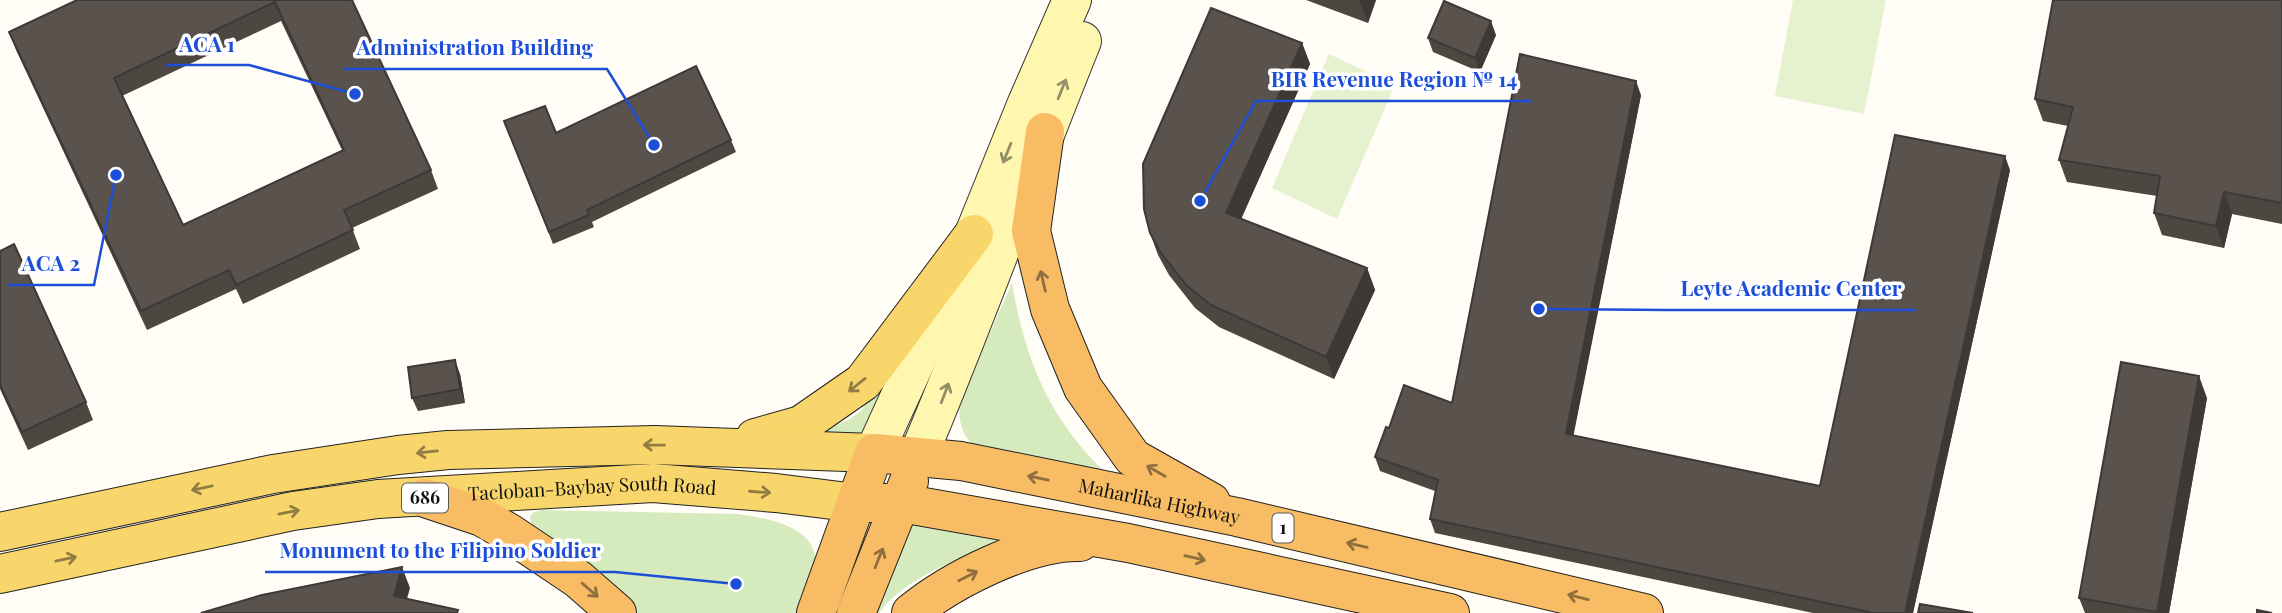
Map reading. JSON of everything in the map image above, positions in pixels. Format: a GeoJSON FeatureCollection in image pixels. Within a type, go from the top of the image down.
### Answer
{"type":"FeatureCollection","features":[{"type":"Feature","properties":{"kind":"highway"},"geometry":{"type":"LineString","coordinates":[[1045,132],[1031,230],[1050,309],[1083,388],[1133,458],[1237,517]]}},
{"type":"Feature","properties":{"kind":"highway"},"geometry":{"type":"LineString","coordinates":[[816,613],[874,453]]}},
{"type":"Feature","properties":{"kind":"highway","name":"Maharlika Highway"},"geometry":{"type":"LineString","coordinates":[[874,453],[961,461],[1237,517],[1644,613]]}},
{"type":"Feature","properties":{"kind":"highway"},"geometry":{"type":"LineString","coordinates":[[856,613],[918,456]]}},
{"type":"Feature","properties":{"kind":"highway","name":"686"},"geometry":{"type":"LineString","coordinates":[[425,498],[492,522],[578,579],[617,613]]}},
{"type":"Feature","properties":{"kind":"highway"},"geometry":{"type":"LineString","coordinates":[[856,503],[901,503],[1128,542],[1450,613]]}},
{"type":"Feature","properties":{"kind":"highway"},"geometry":{"type":"LineString","coordinates":[[911,613],[939,591],[999,561],[1065,542],[1128,542]]}},
{"type":"Feature","properties":{"kind":"main road","name":"686"},"geometry":{"type":"LineString","coordinates":[[0,532],[272,474],[448,450],[578,445],[874,453],[974,234],[1072,0]]}},
{"type":"Feature","properties":{"kind":"main road"},"geometry":{"type":"LineString","coordinates":[[918,456],[1099,0]]}},
{"type":"Feature","properties":{"kind":"main road","name":"686"},"geometry":{"type":"LineString","coordinates":[[722,447],[801,425],[863,382],[974,234]]}},
{"type":"Feature","properties":{"kind":"main road","name":"Tacloban-Baybay South Road"},"geometry":{"type":"LineString","coordinates":[[0,574],[293,511],[378,499],[653,483],[776,493],[856,503]]}},
{"type":"Feature","properties":{"kind":"green space"},"geometry":{"type":"Polygon","coordinates":[[[1793,0],[1886,0],[1864,114],[1775,96],[1793,0]]]}},
{"type":"Feature","properties":{"kind":"green space"},"geometry":{"type":"Polygon","coordinates":[[[1329,54],[1395,85],[1337,219],[1272,188],[1329,54]]]}},
{"type":"Feature","properties":{"kind":"green space"},"geometry":{"type":"Polygon","coordinates":[[[1012,283],[1024,338],[1043,388],[1071,434],[1109,476],[978,449],[965,434],[959,403],[1012,283]]]}},
{"type":"Feature","properties":{"kind":"green space"},"geometry":{"type":"Polygon","coordinates":[[[900,350],[874,436],[827,433],[824,430],[861,411],[900,350]]]}},
{"type":"Feature","properties":{"kind":"green space"},"geometry":{"type":"Polygon","coordinates":[[[541,510],[738,514],[765,519],[792,528],[803,535],[811,545],[815,557],[814,572],[799,613],[638,613],[613,588],[531,524],[530,517],[541,510]]]}},
{"type":"Feature","properties":{"kind":"green space"},"geometry":{"type":"Polygon","coordinates":[[[907,522],[1016,536],[923,577],[905,588],[879,613],[872,613],[907,522]]]}},
{"type":"Feature","properties":{"kind":"building"},"geometry":{"type":"Polygon","coordinates":[[[77,0],[352,0],[431,170],[344,210],[353,230],[236,285],[229,270],[141,311],[9,32],[77,0]],[[275,2],[114,78],[183,225],[344,150],[275,2]]]}},
{"type":"Feature","properties":{"kind":"building"},"geometry":{"type":"Polygon","coordinates":[[[2053,0],[2282,0],[2282,203],[2224,192],[2216,226],[2154,213],[2160,176],[2059,160],[2073,107],[2035,99],[2053,0]]]}},
{"type":"Feature","properties":{"kind":"building"},"geometry":{"type":"Polygon","coordinates":[[[1444,1],[1491,21],[1475,58],[1428,38],[1444,1]]]}},
{"type":"Feature","properties":{"kind":"building"},"geometry":{"type":"Polygon","coordinates":[[[1211,8],[1302,43],[1226,213],[1367,268],[1326,357],[1211,305],[1187,286],[1161,253],[1150,233],[1144,209],[1143,164],[1211,8]]]}},
{"type":"Feature","properties":{"kind":"building"},"geometry":{"type":"Polygon","coordinates":[[[1520,54],[1636,81],[1566,434],[1820,486],[1895,135],[2005,156],[1905,613],[1874,613],[1430,519],[1438,480],[1375,457],[1386,427],[1389,428],[1404,385],[1452,403],[1520,54]]]}},
{"type":"Feature","properties":{"kind":"building"},"geometry":{"type":"Polygon","coordinates":[[[696,66],[731,140],[587,210],[589,215],[549,232],[504,121],[545,106],[556,133],[696,66]]]}},
{"type":"Feature","properties":{"kind":"building"},"geometry":{"type":"Polygon","coordinates":[[[14,244],[86,402],[22,432],[0,385],[0,251],[14,244]]]}},
{"type":"Feature","properties":{"kind":"building"},"geometry":{"type":"Polygon","coordinates":[[[455,360],[460,389],[412,398],[408,367],[455,360]]]}},
{"type":"Feature","properties":{"kind":"building"},"geometry":{"type":"Polygon","coordinates":[[[2121,362],[2199,376],[2157,612],[2079,598],[2121,362]]]}},
{"type":"Feature","properties":{"kind":"building"},"geometry":{"type":"Polygon","coordinates":[[[402,567],[394,596],[458,610],[457,613],[201,613],[262,595],[402,567]]]}},
{"type":"Feature","properties":{"kind":"building"},"geometry":{"type":"Polygon","coordinates":[[[1920,604],[1973,613],[1918,613],[1920,604]]]}},
{"type":"Feature","properties":{"kind":"place","name":"ACA 1"},"geometry":{"type":"Point","coordinates":[355,94]}},
{"type":"Feature","properties":{"kind":"place","name":"Administration Building"},"geometry":{"type":"Point","coordinates":[654,145]}},
{"type":"Feature","properties":{"kind":"place","name":"ACA 2"},"geometry":{"type":"Point","coordinates":[116,175]}},
{"type":"Feature","properties":{"kind":"place","name":"BIR Revenue Region № 14"},"geometry":{"type":"Point","coordinates":[1200,201]}},
{"type":"Feature","properties":{"kind":"place","name":"Leyte Academic Center"},"geometry":{"type":"Point","coordinates":[1539,309]}},
{"type":"Feature","properties":{"kind":"place","name":"Monument to the Filipino Soldier"},"geometry":{"type":"Point","coordinates":[736,584]}}]}
